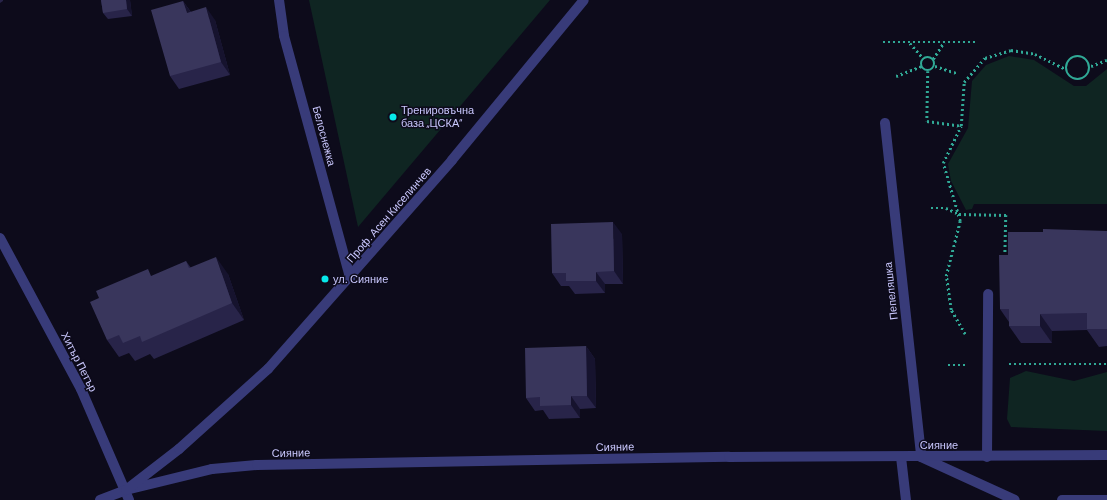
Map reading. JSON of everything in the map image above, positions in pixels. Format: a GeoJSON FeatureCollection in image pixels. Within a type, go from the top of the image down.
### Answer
{"type":"FeatureCollection","features":[{"type":"Feature","properties":{"kind":"street","name":"Белоснежка"},"geometry":{"type":"LineString","coordinates":[[279,0],[284,36],[350,278]]}},
{"type":"Feature","properties":{"kind":"street","name":"Проф. Асен Киселинчев"},"geometry":{"type":"LineString","coordinates":[[100,500],[126,490],[184,445],[268,369],[350,278],[584,0]]}},
{"type":"Feature","properties":{"kind":"street","name":"Пепеляшка"},"geometry":{"type":"LineString","coordinates":[[885,123],[921,457]]}},
{"type":"Feature","properties":{"kind":"street","name":"Хитър Петър"},"geometry":{"type":"LineString","coordinates":[[0,238],[81,389],[126,490],[129,500]]}},
{"type":"Feature","properties":{"kind":"street"},"geometry":{"type":"LineString","coordinates":[[987,456],[988,294]]}},
{"type":"Feature","properties":{"kind":"street","name":"Сияние"},"geometry":{"type":"LineString","coordinates":[[126,490],[212,469],[257,465],[1107,455]]}},
{"type":"Feature","properties":{"kind":"street"},"geometry":{"type":"LineString","coordinates":[[900,457],[906,500]]}},
{"type":"Feature","properties":{"kind":"street"},"geometry":{"type":"LineString","coordinates":[[921,457],[1015,500]]}},
{"type":"Feature","properties":{"kind":"street"},"geometry":{"type":"LineString","coordinates":[[1062,500],[1107,500]]}},
{"type":"Feature","properties":{"kind":"path"},"geometry":{"type":"LineString","coordinates":[[883,42],[975,42]]}},
{"type":"Feature","properties":{"kind":"path"},"geometry":{"type":"LineString","coordinates":[[910,42],[924,59]]}},
{"type":"Feature","properties":{"kind":"path"},"geometry":{"type":"LineString","coordinates":[[935,66],[933,59],[944,42]]}},
{"type":"Feature","properties":{"kind":"path"},"geometry":{"type":"LineString","coordinates":[[966,342],[951,310],[946,276],[960,222],[943,163],[961,126],[964,82],[985,58],[1011,50],[1035,54],[1066,69],[1072,78],[1079,80],[1086,77],[1091,66],[1107,60]]}},
{"type":"Feature","properties":{"kind":"path"},"geometry":{"type":"LineString","coordinates":[[1066,69],[1068,61],[1079,55],[1091,66]]}},
{"type":"Feature","properties":{"kind":"path"},"geometry":{"type":"LineString","coordinates":[[924,59],[933,59]]}},
{"type":"Feature","properties":{"kind":"path"},"geometry":{"type":"LineString","coordinates":[[922,66],[924,59]]}},
{"type":"Feature","properties":{"kind":"path"},"geometry":{"type":"LineString","coordinates":[[922,66],[928,71]]}},
{"type":"Feature","properties":{"kind":"path"},"geometry":{"type":"LineString","coordinates":[[896,76],[922,66]]}},
{"type":"Feature","properties":{"kind":"path"},"geometry":{"type":"LineString","coordinates":[[928,71],[935,66]]}},
{"type":"Feature","properties":{"kind":"path"},"geometry":{"type":"LineString","coordinates":[[935,66],[957,73]]}},
{"type":"Feature","properties":{"kind":"path"},"geometry":{"type":"LineString","coordinates":[[928,71],[927,121],[961,126]]}},
{"type":"Feature","properties":{"kind":"path"},"geometry":{"type":"LineString","coordinates":[[948,365],[969,364],[968,357]]}},
{"type":"Feature","properties":{"kind":"path"},"geometry":{"type":"LineString","coordinates":[[988,364],[1107,364]]}},
{"type":"Feature","properties":{"kind":"green space","name":"Тренировъчна база „ЦСКА“"},"geometry":{"type":"Polygon","coordinates":[[[309,0],[550,0],[358,227],[309,0]]]}},
{"type":"Feature","properties":{"kind":"green space"},"geometry":{"type":"Polygon","coordinates":[[[1009,56],[1034,60],[1074,86],[1086,86],[1107,69],[1107,204],[974,204],[972,209],[966,210],[951,181],[948,164],[968,128],[972,81],[986,65],[1009,56]]]}},
{"type":"Feature","properties":{"kind":"green space"},"geometry":{"type":"Polygon","coordinates":[[[1026,371],[1074,381],[1107,372],[1107,431],[1011,427],[1007,419],[1010,378],[1026,371]]]}},
{"type":"Feature","properties":{"kind":"building"},"geometry":{"type":"Polygon","coordinates":[[[101,0],[126,0],[127,9],[103,13],[101,0]]]}},
{"type":"Feature","properties":{"kind":"building"},"geometry":{"type":"Polygon","coordinates":[[[183,1],[187,13],[206,7],[221,62],[170,76],[151,10],[183,1]]]}},
{"type":"Feature","properties":{"kind":"building"},"geometry":{"type":"Polygon","coordinates":[[[613,222],[614,271],[596,272],[596,281],[566,281],[566,273],[552,273],[551,224],[613,222]]]}},
{"type":"Feature","properties":{"kind":"building"},"geometry":{"type":"Polygon","coordinates":[[[1043,229],[1107,231],[1107,329],[1087,329],[1087,313],[1040,314],[1040,326],[1009,326],[1009,309],[1000,309],[999,255],[1008,255],[1008,232],[1043,232],[1043,229]]]}},
{"type":"Feature","properties":{"kind":"building"},"geometry":{"type":"Polygon","coordinates":[[[216,257],[232,303],[142,342],[140,336],[123,343],[119,335],[107,340],[90,302],[99,298],[96,291],[148,269],[151,276],[186,261],[189,268],[216,257]]]}},
{"type":"Feature","properties":{"kind":"building"},"geometry":{"type":"Polygon","coordinates":[[[586,346],[587,396],[571,396],[571,405],[540,406],[540,397],[526,398],[525,348],[586,346]]]}},
{"type":"Feature","properties":{"kind":"place","name":"Тренировъчна база „ЦСКА“"},"geometry":{"type":"Point","coordinates":[393,117]}},
{"type":"Feature","properties":{"kind":"place","name":"ул. Сияние"},"geometry":{"type":"Point","coordinates":[325,279]}}]}
